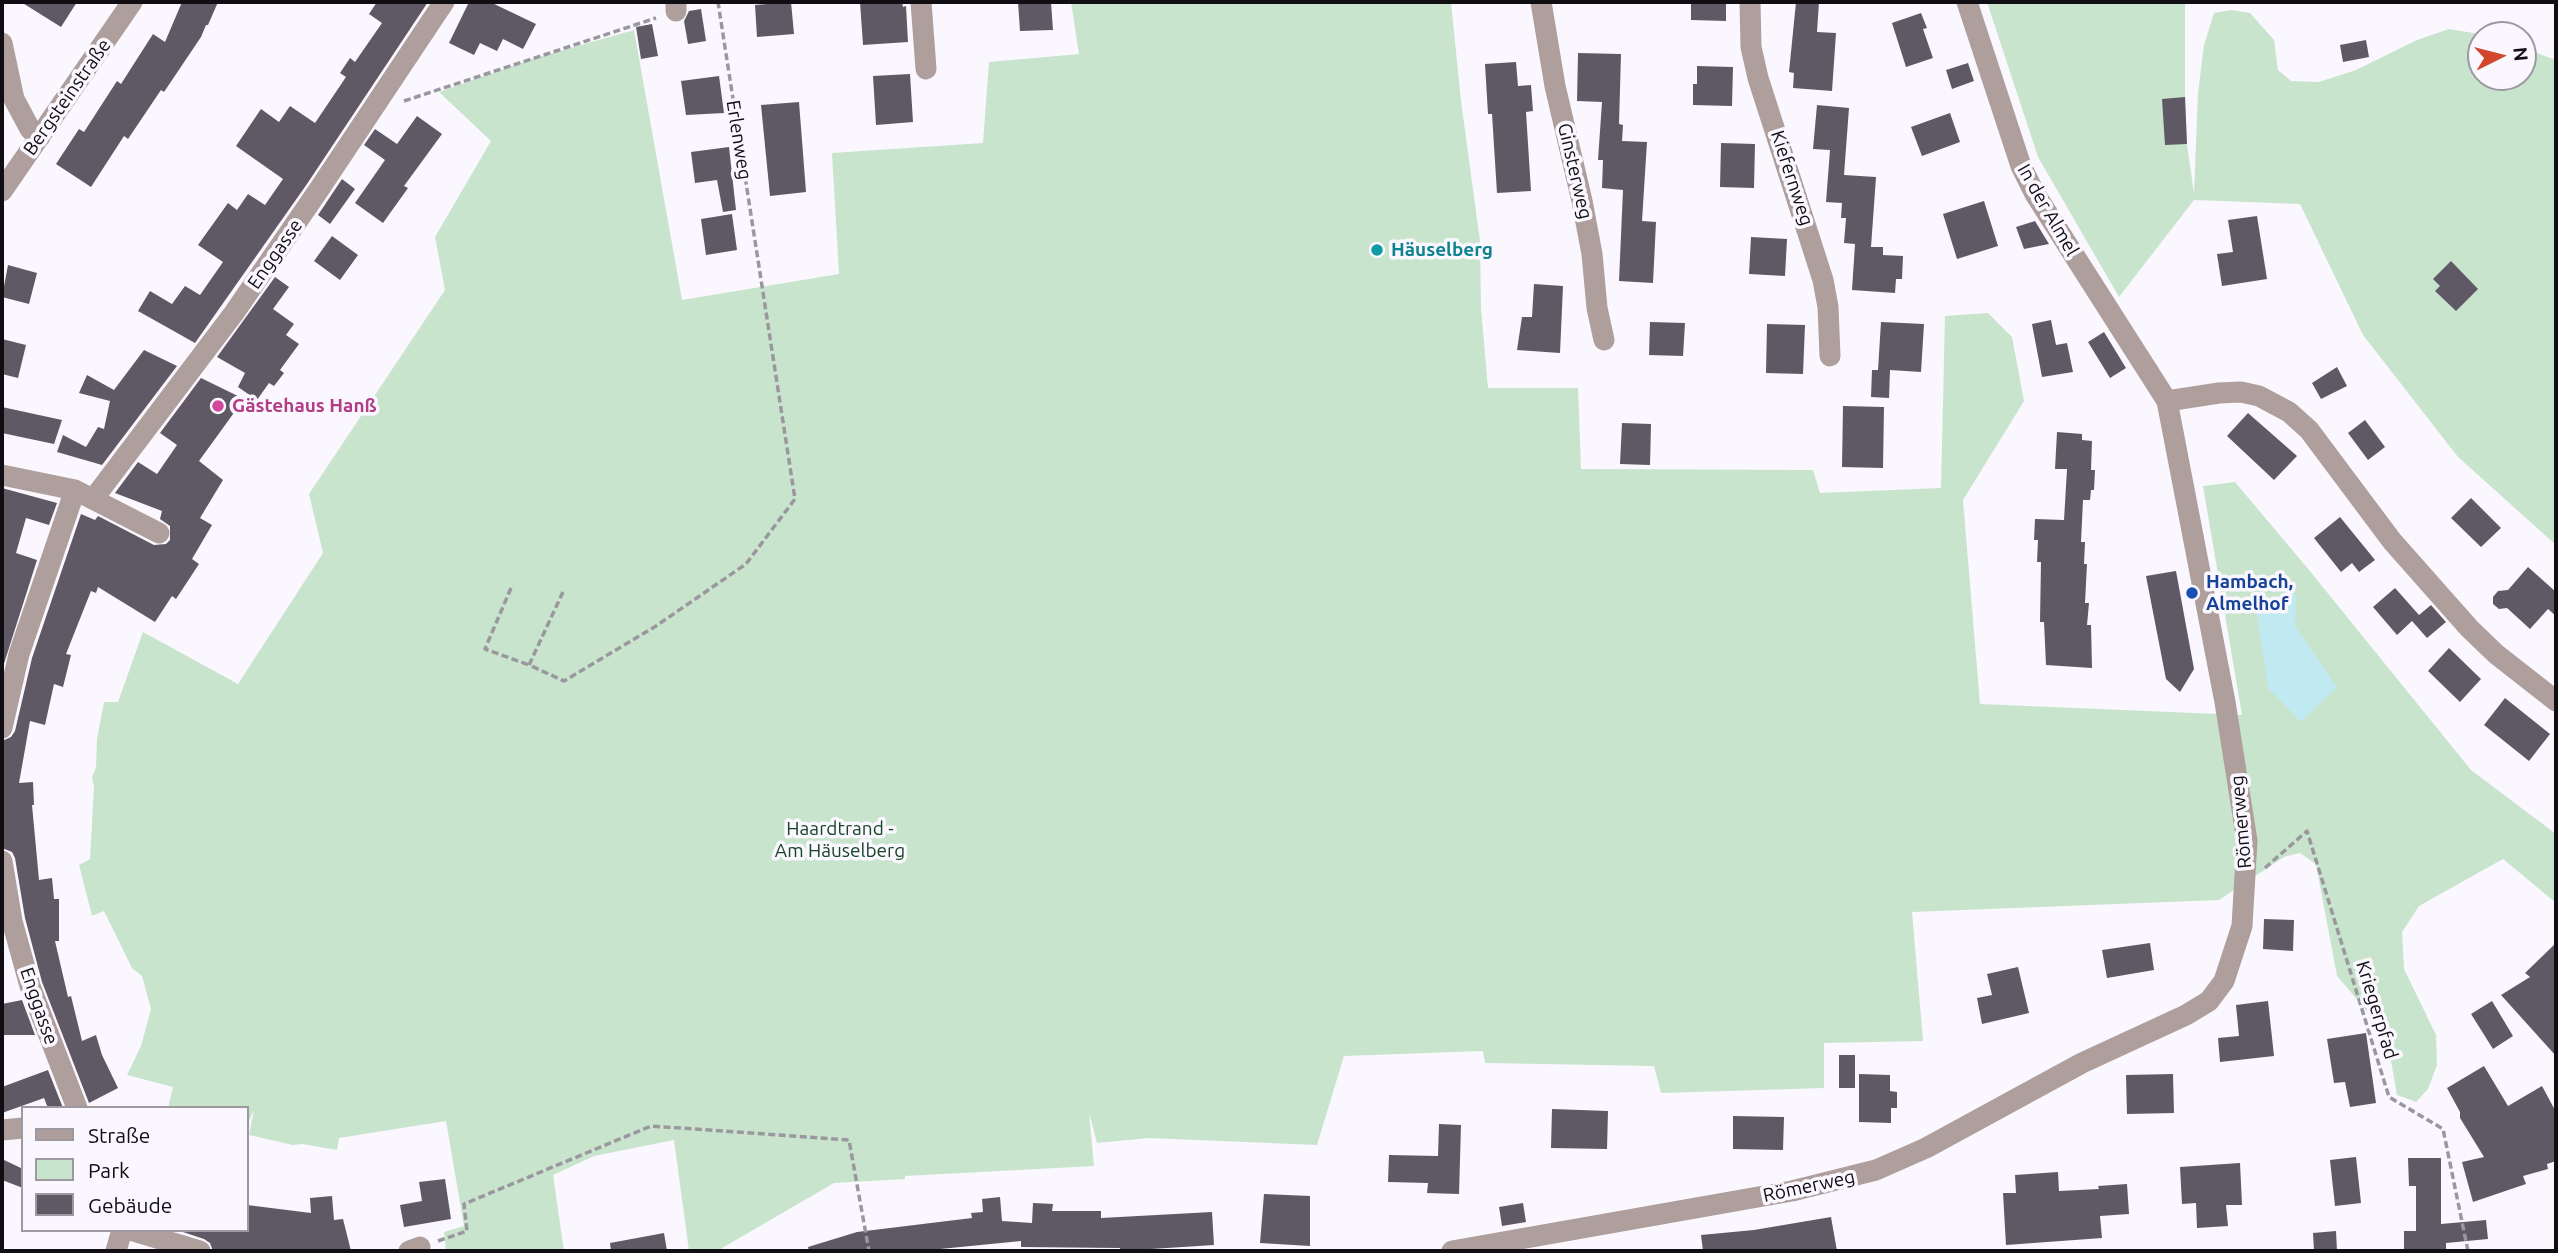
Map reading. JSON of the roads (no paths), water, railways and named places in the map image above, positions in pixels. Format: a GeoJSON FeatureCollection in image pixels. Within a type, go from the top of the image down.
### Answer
{"type":"FeatureCollection","features":[{"type":"Feature","properties":{"kind":"street","name":"Bergsteinstraße"},"geometry":{"type":"LineString","coordinates":[[2,191],[132,2]]}},
{"type":"Feature","properties":{"kind":"street","name":"Enggasse"},"geometry":{"type":"LineString","coordinates":[[2,728],[19,653],[85,494],[234,313],[443,2]]}},
{"type":"Feature","properties":{"kind":"street"},"geometry":{"type":"LineString","coordinates":[[921,2],[926,69]]}},
{"type":"Feature","properties":{"kind":"street","name":"Ginsterweg"},"geometry":{"type":"LineString","coordinates":[[1541,2],[1555,86],[1583,201],[1597,308],[1604,340]]}},
{"type":"Feature","properties":{"kind":"street","name":"Kiefernweg"},"geometry":{"type":"LineString","coordinates":[[1750,2],[1751,47],[1758,78],[1823,280],[1828,307],[1830,356]]}},
{"type":"Feature","properties":{"kind":"street","name":"In der Almel"},"geometry":{"type":"LineString","coordinates":[[1967,2],[2014,150],[2035,194],[2167,401]]}},
{"type":"Feature","properties":{"kind":"street"},"geometry":{"type":"LineString","coordinates":[[2,43],[14,99],[30,129],[40,137]]}},
{"type":"Feature","properties":{"kind":"street"},"geometry":{"type":"LineString","coordinates":[[2167,401],[2241,392],[2259,396],[2289,412],[2309,430],[2392,541],[2469,628],[2496,654],[2556,701]]}},
{"type":"Feature","properties":{"kind":"street","name":"Römerweg"},"geometry":{"type":"LineString","coordinates":[[1452,1251],[1836,1182],[1877,1170],[1926,1149],[2082,1063],[2186,1016],[2209,1001],[2224,981],[2242,926],[2247,841],[2239,785],[2167,401]]}},
{"type":"Feature","properties":{"kind":"street"},"geometry":{"type":"LineString","coordinates":[[2,475],[85,494],[159,533]]}},
{"type":"Feature","properties":{"kind":"street","name":"Enggasse"},"geometry":{"type":"LineString","coordinates":[[2,861],[12,921],[30,986],[76,1106]]}},
{"type":"Feature","properties":{"kind":"street"},"geometry":{"type":"LineString","coordinates":[[2,1130],[21,1128]]}},
{"type":"Feature","properties":{"kind":"street"},"geometry":{"type":"LineString","coordinates":[[116,1251],[121,1232]]}},
{"type":"Feature","properties":{"kind":"street"},"geometry":{"type":"LineString","coordinates":[[137,1232],[200,1251]]}},
{"type":"Feature","properties":{"kind":"water"},"geometry":{"type":"Polygon","coordinates":[[[2296,594],[2295,626],[2337,687],[2301,722],[2268,688],[2255,601],[2296,594]]]}},
{"type":"Feature","properties":{"kind":"place","name":"Häuselberg"},"geometry":{"type":"Point","coordinates":[1377,250]}},
{"type":"Feature","properties":{"kind":"place","name":"Gästehaus Hanß"},"geometry":{"type":"Point","coordinates":[218,406]}},
{"type":"Feature","properties":{"kind":"place","name":"Hambach, Almelhof"},"geometry":{"type":"Point","coordinates":[2192,593]}},
{"type":"Feature","properties":{"kind":"park label","name":"Haardtrand - Am Häuselberg"},"geometry":{"type":"Point","coordinates":[840,840]}}]}
